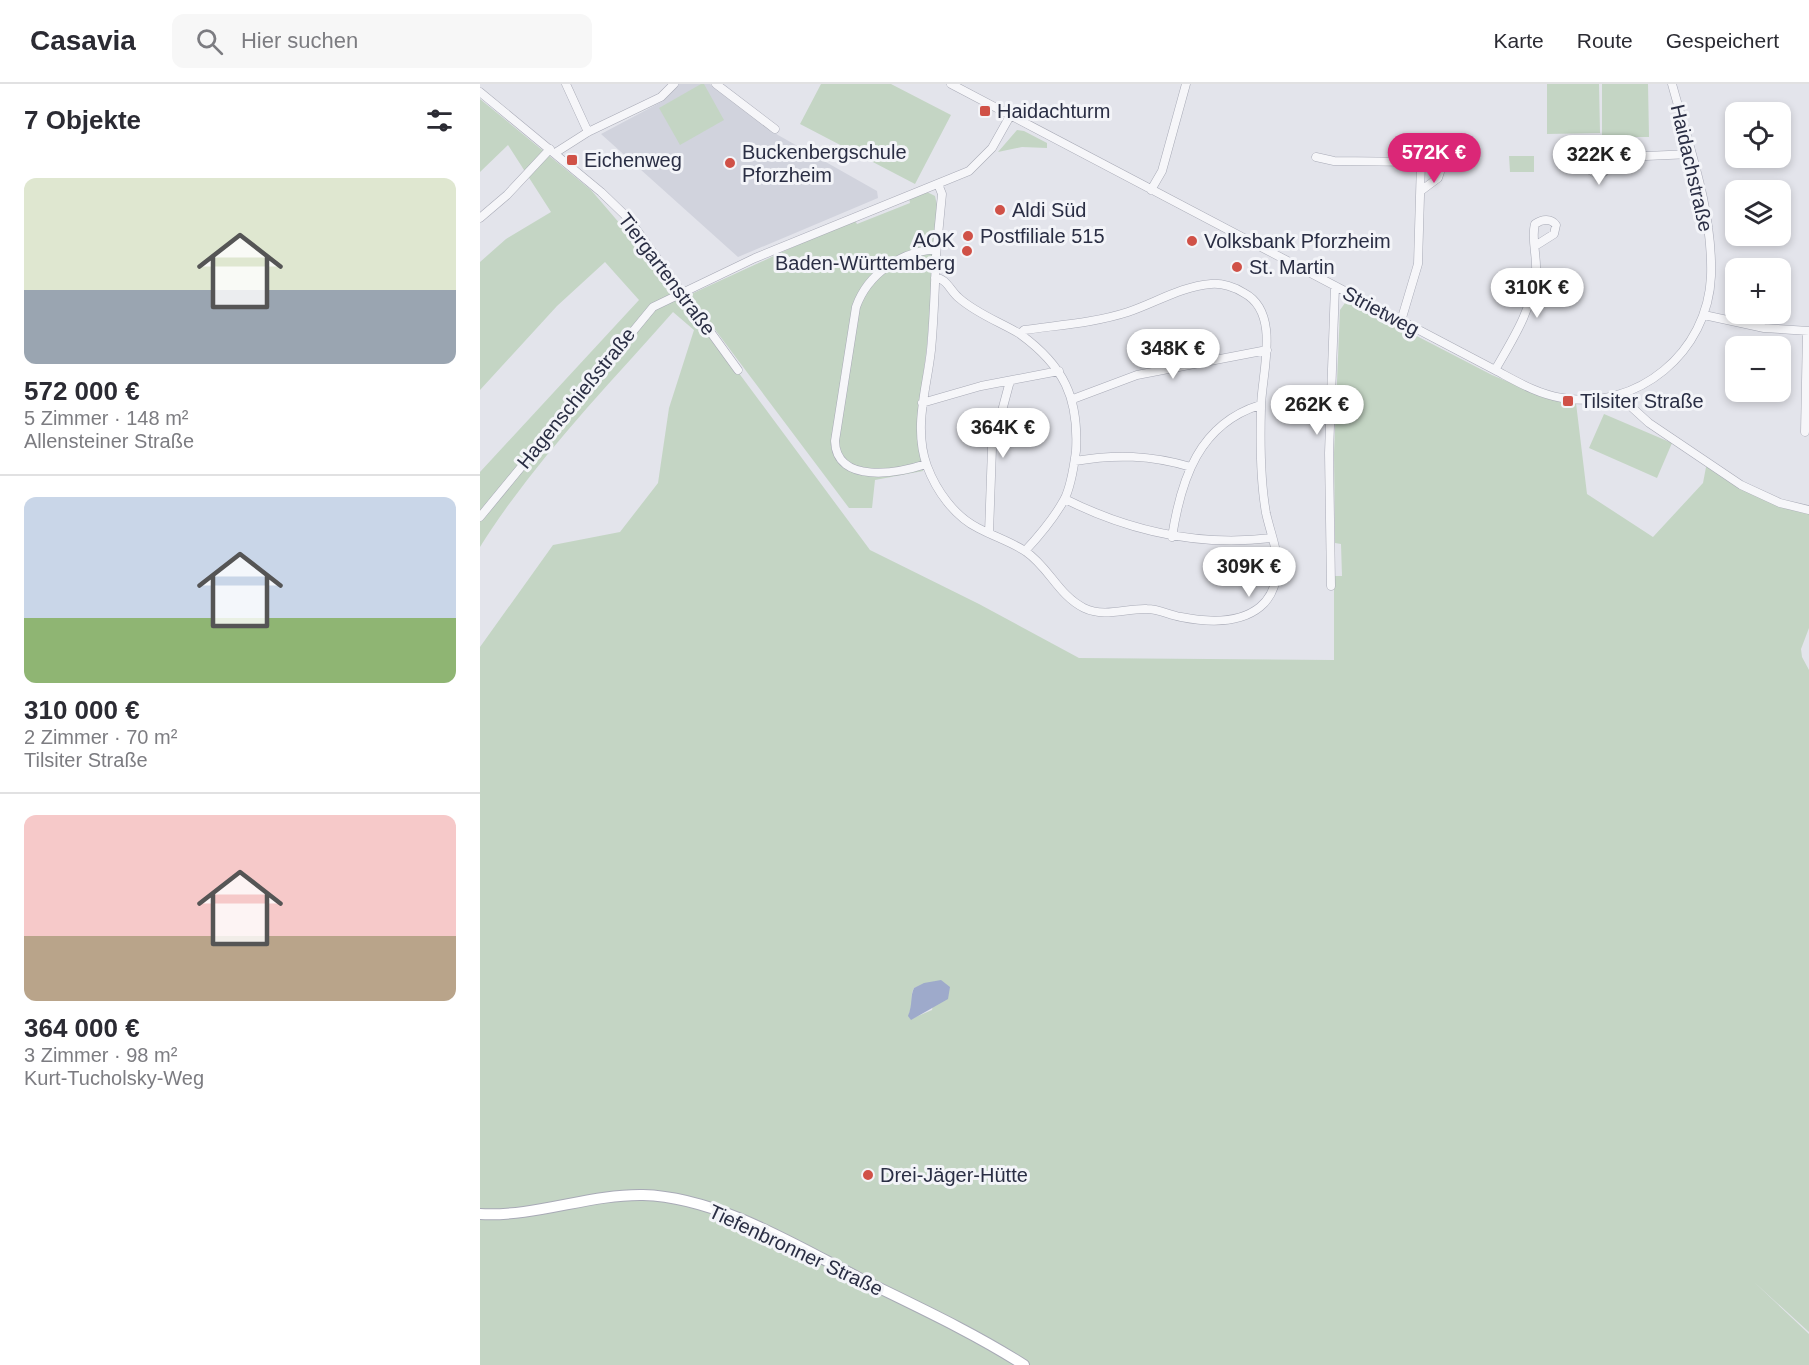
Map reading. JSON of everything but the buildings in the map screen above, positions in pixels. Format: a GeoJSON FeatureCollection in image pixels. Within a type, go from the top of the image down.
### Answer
{"type":"FeatureCollection","features":[{"type":"Feature","properties":{"kind":"street"},"geometry":{"type":"LineString","coordinates":[[566,84],[588,132]]}},
{"type":"Feature","properties":{"kind":"street"},"geometry":{"type":"LineString","coordinates":[[480,218],[552,151],[661,97],[674,84]]}},
{"type":"Feature","properties":{"kind":"street"},"geometry":{"type":"LineString","coordinates":[[716,84],[775,129]]}},
{"type":"Feature","properties":{"kind":"street","name":"Strietweg"},"geometry":{"type":"LineString","coordinates":[[951,84],[1542,394],[1564,399],[1603,399],[1623,395]]}},
{"type":"Feature","properties":{"kind":"street"},"geometry":{"type":"LineString","coordinates":[[1151,190],[1162,171],[1186,84]]}},
{"type":"Feature","properties":{"kind":"street","name":"Haidachstraße"},"geometry":{"type":"LineString","coordinates":[[1623,395],[1650,382],[1679,357],[1704,315],[1711,275],[1708,225],[1672,84]]}},
{"type":"Feature","properties":{"kind":"street","name":"Tiergartenstraße"},"geometry":{"type":"LineString","coordinates":[[480,92],[628,218],[738,370]]}},
{"type":"Feature","properties":{"kind":"street","name":"Hagenschießstraße"},"geometry":{"type":"LineString","coordinates":[[480,518],[653,307],[755,258],[969,171],[983,160],[1010,116]]}},
{"type":"Feature","properties":{"kind":"street"},"geometry":{"type":"LineString","coordinates":[[1618,158],[1691,154]]}},
{"type":"Feature","properties":{"kind":"street"},"geometry":{"type":"LineString","coordinates":[[1316,157],[1334,161],[1432,162],[1440,172],[1438,178],[1422,190]]}},
{"type":"Feature","properties":{"kind":"street"},"geometry":{"type":"LineString","coordinates":[[1401,321],[1418,264],[1422,190],[1421,162]]}},
{"type":"Feature","properties":{"kind":"street"},"geometry":{"type":"LineString","coordinates":[[938,184],[942,194],[936,249],[931,354],[922,403],[926,464],[947,501],[962,517],[1025,551],[1039,563],[1061,591],[1086,609],[1110,613],[1157,609],[1179,617],[1220,620],[1238,618],[1252,612],[1268,598],[1277,571],[1278,560],[1262,485],[1260,405],[1267,350],[1265,323],[1252,299],[1229,286],[1214,283],[1196,286],[1118,315],[1024,330],[1020,334]]}},
{"type":"Feature","properties":{"kind":"street"},"geometry":{"type":"LineString","coordinates":[[1495,370],[1521,324],[1532,296],[1536,246]]}},
{"type":"Feature","properties":{"kind":"street"},"geometry":{"type":"LineString","coordinates":[[926,464],[894,471],[855,470],[844,465],[839,458],[835,441],[856,307],[862,290],[883,268],[936,249]]}},
{"type":"Feature","properties":{"kind":"street"},"geometry":{"type":"LineString","coordinates":[[935,278],[945,281],[958,298],[972,308],[1020,334],[1042,351],[1059,371],[1073,399],[1077,427],[1075,461],[1065,499],[1025,551]]}},
{"type":"Feature","properties":{"kind":"street"},"geometry":{"type":"LineString","coordinates":[[1331,586],[1329,453],[1335,286]]}},
{"type":"Feature","properties":{"kind":"street"},"geometry":{"type":"LineString","coordinates":[[1704,315],[1764,328],[1808,331],[1805,432]]}},
{"type":"Feature","properties":{"kind":"street"},"geometry":{"type":"LineString","coordinates":[[1073,399],[1137,375],[1267,350]]}},
{"type":"Feature","properties":{"kind":"street"},"geometry":{"type":"LineString","coordinates":[[922,403],[1059,371]]}},
{"type":"Feature","properties":{"kind":"street"},"geometry":{"type":"LineString","coordinates":[[989,533],[992,448],[1010,381]]}},
{"type":"Feature","properties":{"kind":"street"},"geometry":{"type":"LineString","coordinates":[[1623,395],[1627,403],[1649,423],[1741,485],[1780,503],[1809,510]]}},
{"type":"Feature","properties":{"kind":"street"},"geometry":{"type":"LineString","coordinates":[[1172,537],[1179,493],[1191,467],[1211,436],[1230,418],[1260,405]]}},
{"type":"Feature","properties":{"kind":"street"},"geometry":{"type":"LineString","coordinates":[[1075,461],[1113,455],[1133,456],[1191,467]]}},
{"type":"Feature","properties":{"kind":"street"},"geometry":{"type":"LineString","coordinates":[[1065,499],[1116,522],[1172,537],[1212,541],[1272,538]]}},
{"type":"Feature","properties":{"kind":"street","name":"Tiefenbronner Straße"},"geometry":{"type":"LineString","coordinates":[[480,1215],[533,1212],[630,1195],[662,1196],[686,1201],[770,1233],[950,1323],[1024,1365]]}},
{"type":"Feature","properties":{"kind":"shaded area","name":"Buckenbergschule Pforzheim"},"geometry":{"type":"Polygon","coordinates":[[[678,84],[710,84],[778,135],[877,191],[878,198],[738,257],[601,134],[663,101],[678,84]]]}},
{"type":"Feature","properties":{"kind":"green space"},"geometry":{"type":"Polygon","coordinates":[[[704,84],[724,120],[680,145],[659,108],[704,84]]]}},
{"type":"Feature","properties":{"kind":"green space"},"geometry":{"type":"Polygon","coordinates":[[[821,84],[891,84],[951,115],[915,184],[800,124],[821,84]]]}},
{"type":"Feature","properties":{"kind":"green space"},"geometry":{"type":"Polygon","coordinates":[[[1547,84],[1599,84],[1600,133],[1547,134],[1547,84]]]}},
{"type":"Feature","properties":{"kind":"green space"},"geometry":{"type":"Polygon","coordinates":[[[1602,84],[1648,84],[1649,137],[1602,137],[1602,84]]]}},
{"type":"Feature","properties":{"kind":"green space"},"geometry":{"type":"Polygon","coordinates":[[[480,99],[591,190],[681,295],[870,550],[979,604],[1079,658],[1334,660],[1334,576],[1342,576],[1341,544],[1335,543],[1334,453],[1340,310],[1345,303],[1353,303],[1492,375],[1537,394],[1576,403],[1587,494],[1653,537],[1703,483],[1707,462],[1747,490],[1809,511],[1809,628],[1801,649],[1802,657],[1809,670],[1809,1332],[1754,1282],[1809,1334],[1809,1365],[480,1365],[480,647],[553,545],[620,532],[658,483],[669,408],[694,330],[673,312],[547,455],[501,515],[480,547],[480,472],[639,300],[605,262],[557,306],[480,390],[480,262],[506,239],[551,212],[508,145],[480,172],[480,99]],[[937,981],[914,988],[909,1013],[911,1019],[932,1010],[937,981]]]}},
{"type":"Feature","properties":{"kind":"green space"},"geometry":{"type":"Polygon","coordinates":[[[1017,130],[1024,131],[1047,143],[1047,148],[1022,147],[998,152],[1017,130]]]}},
{"type":"Feature","properties":{"kind":"green space"},"geometry":{"type":"Polygon","coordinates":[[[1509,156],[1534,156],[1534,172],[1510,172],[1509,156]]]}},
{"type":"Feature","properties":{"kind":"green space"},"geometry":{"type":"Polygon","coordinates":[[[927,192],[935,196],[937,205],[919,419],[923,471],[875,480],[872,508],[849,508],[689,295],[854,219],[857,224],[910,203],[909,198],[927,192]]]}},
{"type":"Feature","properties":{"kind":"green space"},"geometry":{"type":"Polygon","coordinates":[[[1604,414],[1672,443],[1657,478],[1589,448],[1604,414]]]}},
{"type":"Feature","properties":{"kind":"water"},"geometry":{"type":"Polygon","coordinates":[[[941,980],[950,987],[948,999],[911,1020],[908,1016],[914,988],[924,983],[941,980]]]}},
{"type":"Feature","properties":{"kind":"place","name":"Haidachturm"},"geometry":{"type":"Point","coordinates":[985,111]}},
{"type":"Feature","properties":{"kind":"place","name":"Eichenweg"},"geometry":{"type":"Point","coordinates":[572,160]}},
{"type":"Feature","properties":{"kind":"place","name":"Buckenbergschule Pforzheim"},"geometry":{"type":"Point","coordinates":[730,163]}},
{"type":"Feature","properties":{"kind":"place","name":"Aldi Süd"},"geometry":{"type":"Point","coordinates":[1000,210]}},
{"type":"Feature","properties":{"kind":"place","name":"Postfiliale 515"},"geometry":{"type":"Point","coordinates":[968,236]}},
{"type":"Feature","properties":{"kind":"place","name":"Volksbank Pforzheim"},"geometry":{"type":"Point","coordinates":[1192,241]}},
{"type":"Feature","properties":{"kind":"place","name":"AOK Baden-Württemberg"},"geometry":{"type":"Point","coordinates":[967,251]}},
{"type":"Feature","properties":{"kind":"place","name":"St. Martin"},"geometry":{"type":"Point","coordinates":[1237,267]}},
{"type":"Feature","properties":{"kind":"place","name":"Tilsiter Straße"},"geometry":{"type":"Point","coordinates":[1568,401]}},
{"type":"Feature","properties":{"kind":"place","name":"Drei-Jäger-Hütte"},"geometry":{"type":"Point","coordinates":[868,1175]}}]}
